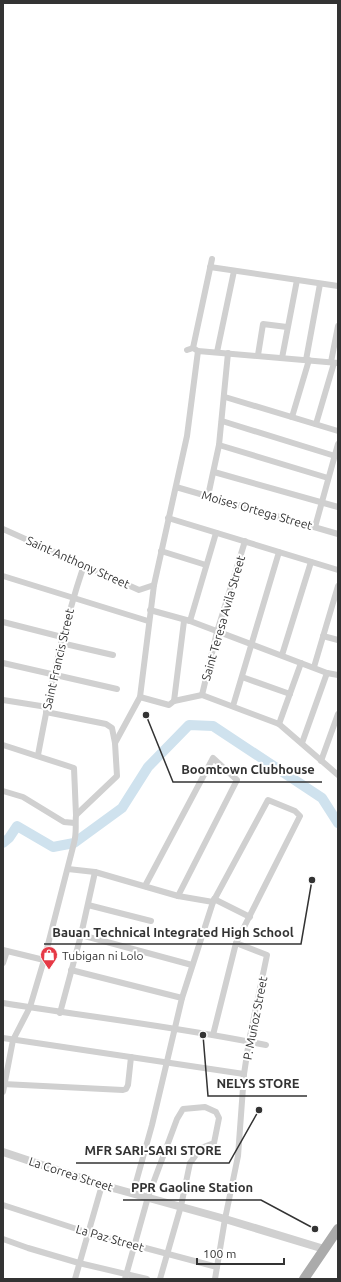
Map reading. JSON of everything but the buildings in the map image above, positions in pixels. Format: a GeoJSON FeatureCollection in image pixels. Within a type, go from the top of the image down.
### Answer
{"type":"FeatureCollection","features":[{"type":"Feature","properties":{"kind":"main road"},"geometry":{"type":"LineString","coordinates":[[304,1279],[338,1229]]}},
{"type":"Feature","properties":{"kind":"street"},"geometry":{"type":"LineString","coordinates":[[115,743],[140,697],[148,621],[161,551],[187,436],[193,350],[212,259]]}},
{"type":"Feature","properties":{"kind":"street"},"geometry":{"type":"LineString","coordinates":[[210,267],[338,286]]}},
{"type":"Feature","properties":{"kind":"street"},"geometry":{"type":"LineString","coordinates":[[217,352],[234,271]]}},
{"type":"Feature","properties":{"kind":"street"},"geometry":{"type":"LineString","coordinates":[[282,358],[297,280]]}},
{"type":"Feature","properties":{"kind":"street"},"geometry":{"type":"LineString","coordinates":[[292,417],[308,360],[320,284]]}},
{"type":"Feature","properties":{"kind":"street"},"geometry":{"type":"LineString","coordinates":[[258,356],[263,324],[287,327]]}},
{"type":"Feature","properties":{"kind":"street"},"geometry":{"type":"LineString","coordinates":[[316,424],[334,363],[338,326]]}},
{"type":"Feature","properties":{"kind":"street"},"geometry":{"type":"LineString","coordinates":[[193,350],[334,363]]}},
{"type":"Feature","properties":{"kind":"street"},"geometry":{"type":"LineString","coordinates":[[208,496],[219,445],[225,397],[228,353]]}},
{"type":"Feature","properties":{"kind":"street"},"geometry":{"type":"LineString","coordinates":[[225,397],[338,430]]}},
{"type":"Feature","properties":{"kind":"street"},"geometry":{"type":"LineString","coordinates":[[222,421],[334,456]]}},
{"type":"Feature","properties":{"kind":"street"},"geometry":{"type":"LineString","coordinates":[[315,527],[338,444]]}},
{"type":"Feature","properties":{"kind":"street"},"geometry":{"type":"LineString","coordinates":[[219,445],[328,478]]}},
{"type":"Feature","properties":{"kind":"street"},"geometry":{"type":"LineString","coordinates":[[214,472],[338,507]]}},
{"type":"Feature","properties":{"kind":"street","name":"Moises Ortega Street"},"geometry":{"type":"LineString","coordinates":[[176,487],[338,534]]}},
{"type":"Feature","properties":{"kind":"street"},"geometry":{"type":"LineString","coordinates":[[168,518],[338,570]]}},
{"type":"Feature","properties":{"kind":"street","name":"Saint Anthony Street"},"geometry":{"type":"LineString","coordinates":[[3,529],[139,590],[154,585]]}},
{"type":"Feature","properties":{"kind":"street"},"geometry":{"type":"LineString","coordinates":[[174,700],[187,621],[216,533]]}},
{"type":"Feature","properties":{"kind":"street","name":"Saint Teresa Avila Street"},"geometry":{"type":"LineString","coordinates":[[202,695],[218,632],[245,541]]}},
{"type":"Feature","properties":{"kind":"street"},"geometry":{"type":"LineString","coordinates":[[161,551],[206,565]]}},
{"type":"Feature","properties":{"kind":"street"},"geometry":{"type":"LineString","coordinates":[[232,706],[279,552]]}},
{"type":"Feature","properties":{"kind":"street"},"geometry":{"type":"LineString","coordinates":[[282,655],[310,562]]}},
{"type":"Feature","properties":{"kind":"street","name":"Saint Francis Street"},"geometry":{"type":"LineString","coordinates":[[38,755],[53,674],[73,598],[84,565]]}},
{"type":"Feature","properties":{"kind":"street"},"geometry":{"type":"LineString","coordinates":[[3,576],[148,621]]}},
{"type":"Feature","properties":{"kind":"street"},"geometry":{"type":"LineString","coordinates":[[314,667],[323,636],[335,604],[338,586]]}},
{"type":"Feature","properties":{"kind":"street"},"geometry":{"type":"LineString","coordinates":[[150,610],[218,632],[327,673],[338,675]]}},
{"type":"Feature","properties":{"kind":"street"},"geometry":{"type":"LineString","coordinates":[[3,622],[113,655]]}},
{"type":"Feature","properties":{"kind":"street"},"geometry":{"type":"LineString","coordinates":[[323,636],[338,640]]}},
{"type":"Feature","properties":{"kind":"street"},"geometry":{"type":"LineString","coordinates":[[3,663],[117,689]]}},
{"type":"Feature","properties":{"kind":"street"},"geometry":{"type":"LineString","coordinates":[[279,724],[301,663]]}},
{"type":"Feature","properties":{"kind":"street"},"geometry":{"type":"LineString","coordinates":[[302,743],[327,673]]}},
{"type":"Feature","properties":{"kind":"street"},"geometry":{"type":"LineString","coordinates":[[242,677],[290,694]]}},
{"type":"Feature","properties":{"kind":"street"},"geometry":{"type":"LineString","coordinates":[[140,697],[169,705],[174,700],[202,695],[279,724],[338,775]]}},
{"type":"Feature","properties":{"kind":"street"},"geometry":{"type":"LineString","coordinates":[[3,700],[106,724],[112,728],[115,743],[117,776],[76,815]]}},
{"type":"Feature","properties":{"kind":"street"},"geometry":{"type":"LineString","coordinates":[[321,761],[338,714]]}},
{"type":"Feature","properties":{"kind":"street"},"geometry":{"type":"LineString","coordinates":[[3,745],[38,755],[74,768],[75,823],[77,830],[44,960],[30,1007],[13,1040],[3,1092]]}},
{"type":"Feature","properties":{"kind":"street"},"geometry":{"type":"LineString","coordinates":[[145,886],[213,758],[237,780],[178,896]]}},
{"type":"Feature","properties":{"kind":"street"},"geometry":{"type":"LineString","coordinates":[[3,791],[23,797],[64,822],[75,823]]}},
{"type":"Feature","properties":{"kind":"street"},"geometry":{"type":"LineString","coordinates":[[133,1193],[152,1125],[182,998],[213,901],[268,800],[296,811],[300,816],[236,943],[213,1035]]}},
{"type":"Feature","properties":{"kind":"street"},"geometry":{"type":"LineString","coordinates":[[68,869],[95,872],[178,896],[213,901],[250,917]]}},
{"type":"Feature","properties":{"kind":"street"},"geometry":{"type":"LineString","coordinates":[[60,1013],[81,935],[95,872]]}},
{"type":"Feature","properties":{"kind":"street"},"geometry":{"type":"LineString","coordinates":[[88,904],[151,921]]}},
{"type":"Feature","properties":{"kind":"street"},"geometry":{"type":"LineString","coordinates":[[81,935],[192,965]]}},
{"type":"Feature","properties":{"kind":"street","name":"P. Muñoz Street"},"geometry":{"type":"LineString","coordinates":[[215,1279],[225,1218],[238,1156],[244,1074],[249,1042],[267,955],[236,943]]}},
{"type":"Feature","properties":{"kind":"street"},"geometry":{"type":"LineString","coordinates":[[3,963],[5,951],[44,960]]}},
{"type":"Feature","properties":{"kind":"street"},"geometry":{"type":"LineString","coordinates":[[71,970],[182,998]]}},
{"type":"Feature","properties":{"kind":"street"},"geometry":{"type":"LineString","coordinates":[[3,1003],[60,1013],[175,1028],[266,1045]]}},
{"type":"Feature","properties":{"kind":"street"},"geometry":{"type":"LineString","coordinates":[[3,1038],[244,1074]]}},
{"type":"Feature","properties":{"kind":"street"},"geometry":{"type":"LineString","coordinates":[[4,1084],[123,1090],[126,1089],[128,1085],[130,1057]]}},
{"type":"Feature","properties":{"kind":"street"},"geometry":{"type":"LineString","coordinates":[[126,1276],[136,1245],[148,1197],[177,1119],[183,1109],[205,1108],[216,1112],[219,1118],[214,1143],[200,1148],[190,1163],[168,1254],[160,1279]]}},
{"type":"Feature","properties":{"kind":"street","name":"La Correa Street"},"geometry":{"type":"LineString","coordinates":[[3,1152],[102,1185],[225,1218],[324,1249]]}},
{"type":"Feature","properties":{"kind":"street"},"geometry":{"type":"LineString","coordinates":[[75,1279],[102,1185]]}},
{"type":"Feature","properties":{"kind":"street","name":"La Paz Street"},"geometry":{"type":"LineString","coordinates":[[3,1205],[89,1233],[217,1267]]}},
{"type":"Feature","properties":{"kind":"street"},"geometry":{"type":"LineString","coordinates":[[3,1239],[28,1248],[126,1276],[147,1279]]}},
{"type":"Feature","properties":{"kind":"waterway"},"geometry":{"type":"LineString","coordinates":[[3,843],[9,838],[17,826],[53,847],[74,843],[122,808],[148,767],[189,725],[213,726],[322,798],[338,823]]}},
{"type":"Feature","properties":{"kind":"place","name":"Boomtown Clubhouse"},"geometry":{"type":"Point","coordinates":[146,715]}},
{"type":"Feature","properties":{"kind":"place","name":"Bauan Technical Integrated High School"},"geometry":{"type":"Point","coordinates":[312,880]}},
{"type":"Feature","properties":{"kind":"place","name":"Tubigan ni Lolo"},"geometry":{"type":"Point","coordinates":[49,970]}},
{"type":"Feature","properties":{"kind":"place","name":"NELYS STORE"},"geometry":{"type":"Point","coordinates":[203,1035]}},
{"type":"Feature","properties":{"kind":"place","name":"MFR SARI-SARI STORE"},"geometry":{"type":"Point","coordinates":[259,1110]}},
{"type":"Feature","properties":{"kind":"place","name":"PPR Gaoline Station"},"geometry":{"type":"Point","coordinates":[315,1229]}}]}
